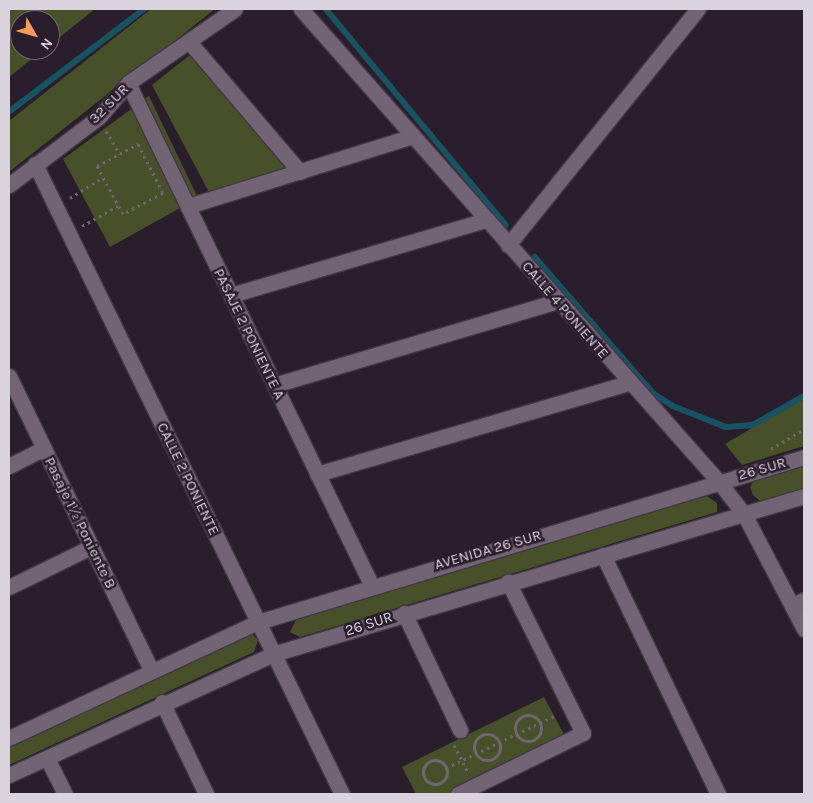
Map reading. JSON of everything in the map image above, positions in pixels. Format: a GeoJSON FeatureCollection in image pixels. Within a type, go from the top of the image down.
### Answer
{"type":"FeatureCollection","features":[{"type":"Feature","properties":{"kind":"street","name":"32 SUR"},"geometry":{"type":"LineString","coordinates":[[9,185],[99,117],[128,83],[191,44],[235,9]]}},
{"type":"Feature","properties":{"kind":"street","name":"CALLE 4 PONIENTE"},"geometry":{"type":"LineString","coordinates":[[301,9],[629,383],[719,482],[744,514],[798,602],[804,629]]}},
{"type":"Feature","properties":{"kind":"street"},"geometry":{"type":"LineString","coordinates":[[508,245],[698,9]]}},
{"type":"Feature","properties":{"kind":"street"},"geometry":{"type":"LineString","coordinates":[[191,44],[300,172]]}},
{"type":"Feature","properties":{"kind":"street","name":"PASAJE 2 PONIENTE A"},"geometry":{"type":"LineString","coordinates":[[128,83],[371,584]]}},
{"type":"Feature","properties":{"kind":"street"},"geometry":{"type":"LineString","coordinates":[[188,206],[412,136]]}},
{"type":"Feature","properties":{"kind":"street","name":"CALLE 2 PONIENTE"},"geometry":{"type":"LineString","coordinates":[[35,164],[342,794]]}},
{"type":"Feature","properties":{"kind":"street"},"geometry":{"type":"LineString","coordinates":[[231,295],[486,220]]}},
{"type":"Feature","properties":{"kind":"street"},"geometry":{"type":"LineString","coordinates":[[274,385],[557,301]]}},
{"type":"Feature","properties":{"kind":"street","name":"Pasaje 1½ Poniente B"},"geometry":{"type":"LineString","coordinates":[[9,376],[151,670]]}},
{"type":"Feature","properties":{"kind":"street"},"geometry":{"type":"LineString","coordinates":[[317,474],[629,383]]}},
{"type":"Feature","properties":{"kind":"street"},"geometry":{"type":"LineString","coordinates":[[9,466],[44,448]]}},
{"type":"Feature","properties":{"kind":"street","name":"26 SUR"},"geometry":{"type":"LineString","coordinates":[[719,482],[804,457]]}},
{"type":"Feature","properties":{"kind":"street","name":"AVENIDA 26 SUR"},"geometry":{"type":"LineString","coordinates":[[258,622],[371,584],[719,482]]}},
{"type":"Feature","properties":{"kind":"street"},"geometry":{"type":"LineString","coordinates":[[744,514],[804,496]]}},
{"type":"Feature","properties":{"kind":"street","name":"26 SUR"},"geometry":{"type":"LineString","coordinates":[[9,775],[162,702],[274,654],[508,582],[744,514]]}},
{"type":"Feature","properties":{"kind":"street"},"geometry":{"type":"LineString","coordinates":[[9,587],[91,547]]}},
{"type":"Feature","properties":{"kind":"street"},"geometry":{"type":"LineString","coordinates":[[603,555],[718,794]]}},
{"type":"Feature","properties":{"kind":"street"},"geometry":{"type":"LineString","coordinates":[[458,794],[583,733],[508,582]]}},
{"type":"Feature","properties":{"kind":"street"},"geometry":{"type":"LineString","coordinates":[[404,613],[456,736]]}},
{"type":"Feature","properties":{"kind":"street"},"geometry":{"type":"LineString","coordinates":[[9,738],[151,670],[258,622]]}},
{"type":"Feature","properties":{"kind":"street"},"geometry":{"type":"LineString","coordinates":[[162,702],[206,794]]}},
{"type":"Feature","properties":{"kind":"street"},"geometry":{"type":"LineString","coordinates":[[47,758],[65,794]]}},
{"type":"Feature","properties":{"kind":"path"},"geometry":{"type":"LineString","coordinates":[[99,117],[120,154]]}},
{"type":"Feature","properties":{"kind":"path"},"geometry":{"type":"LineString","coordinates":[[138,144],[163,193],[123,214],[97,166],[120,154],[138,144]]}},
{"type":"Feature","properties":{"kind":"path"},"geometry":{"type":"LineString","coordinates":[[55,207],[103,177]]}},
{"type":"Feature","properties":{"kind":"path"},"geometry":{"type":"LineString","coordinates":[[68,234],[118,206]]}},
{"type":"Feature","properties":{"kind":"path"},"geometry":{"type":"LineString","coordinates":[[765,453],[804,429]]}},
{"type":"Feature","properties":{"kind":"path"},"geometry":{"type":"LineString","coordinates":[[532,716],[540,723],[534,740],[524,741],[516,734],[515,725],[521,717],[532,716]]}},
{"type":"Feature","properties":{"kind":"path"},"geometry":{"type":"LineString","coordinates":[[446,768],[438,761],[429,762],[424,777],[439,783],[446,768],[554,716]]}},
{"type":"Feature","properties":{"kind":"path"},"geometry":{"type":"LineString","coordinates":[[491,735],[499,743],[499,753],[490,760],[476,754],[475,744],[482,736],[491,735]]}},
{"type":"Feature","properties":{"kind":"path"},"geometry":{"type":"LineString","coordinates":[[456,736],[462,761],[469,776]]}},
{"type":"Feature","properties":{"kind":"green space"},"geometry":{"type":"Polygon","coordinates":[[[9,9],[95,9],[60,37],[60,10],[10,10],[10,60],[30,60],[9,77],[9,9]]]}},
{"type":"Feature","properties":{"kind":"green space"},"geometry":{"type":"Polygon","coordinates":[[[151,9],[215,9],[9,172],[9,121],[151,9]]]}},
{"type":"Feature","properties":{"kind":"green space"},"geometry":{"type":"Polygon","coordinates":[[[191,54],[289,168],[210,194],[152,85],[191,54]]]}},
{"type":"Feature","properties":{"kind":"green space"},"geometry":{"type":"Polygon","coordinates":[[[149,96],[198,198],[110,247],[63,159],[149,96]]]}},
{"type":"Feature","properties":{"kind":"green space"},"geometry":{"type":"Polygon","coordinates":[[[804,397],[804,446],[742,465],[725,444],[804,397]]]}},
{"type":"Feature","properties":{"kind":"green space"},"geometry":{"type":"Polygon","coordinates":[[[804,464],[804,490],[760,501],[753,495],[750,487],[756,478],[804,464]]]}},
{"type":"Feature","properties":{"kind":"green space"},"geometry":{"type":"Polygon","coordinates":[[[707,496],[717,503],[717,512],[300,637],[290,632],[297,618],[707,496]]]}},
{"type":"Feature","properties":{"kind":"green space"},"geometry":{"type":"Polygon","coordinates":[[[250,632],[258,640],[254,652],[9,765],[9,744],[250,632]]]}},
{"type":"Feature","properties":{"kind":"green space"},"geometry":{"type":"Polygon","coordinates":[[[544,697],[565,736],[453,794],[416,794],[402,767],[544,697]]]}},
{"type":"Feature","properties":{"kind":"waterway"},"geometry":{"type":"LineString","coordinates":[[9,112],[144,9]]}},
{"type":"Feature","properties":{"kind":"waterway"},"geometry":{"type":"LineString","coordinates":[[326,9],[506,225]]}},
{"type":"Feature","properties":{"kind":"waterway"},"geometry":{"type":"LineString","coordinates":[[535,257],[654,394],[673,406],[726,427],[753,425],[804,396]]}}]}
